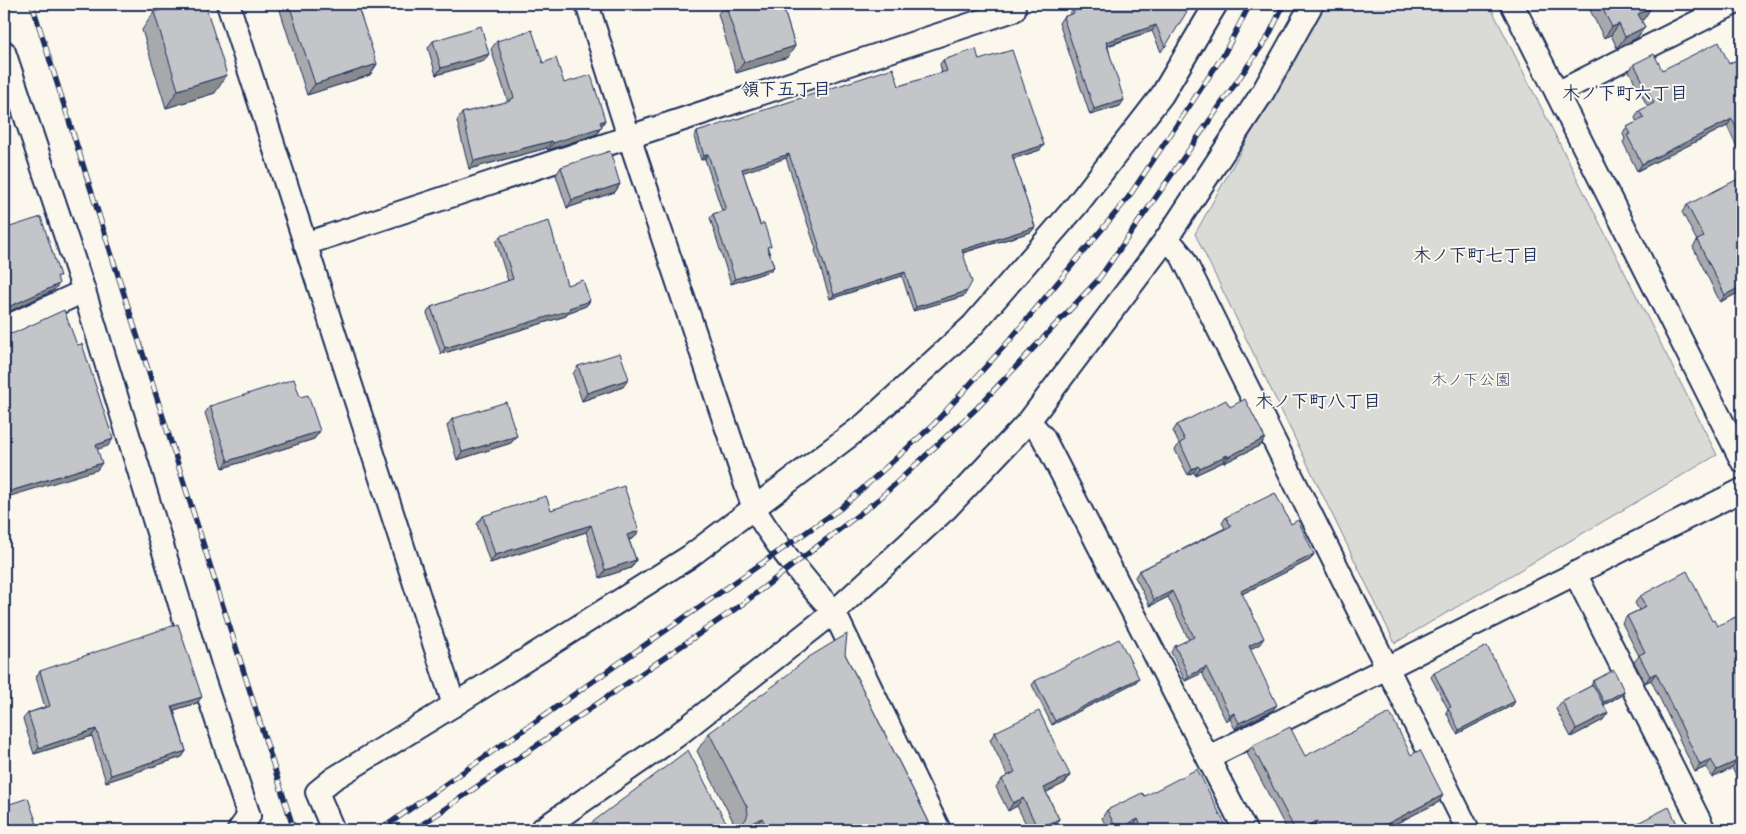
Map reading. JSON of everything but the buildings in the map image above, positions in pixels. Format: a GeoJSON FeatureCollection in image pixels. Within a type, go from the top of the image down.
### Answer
{"type":"FeatureCollection","features":[{"type":"Feature","properties":{"kind":"street"},"geometry":{"type":"LineString","coordinates":[[228,4],[454,705]]}},
{"type":"Feature","properties":{"kind":"street"},"geometry":{"type":"LineString","coordinates":[[587,4],[629,137],[754,509],[774,542],[834,612],[939,830]]}},
{"type":"Feature","properties":{"kind":"street"},"geometry":{"type":"LineString","coordinates":[[305,244],[1014,10],[1012,4]]}},
{"type":"Feature","properties":{"kind":"street"},"geometry":{"type":"LineString","coordinates":[[333,830],[317,792],[333,779],[688,557],[865,424],[973,325],[1076,206],[1162,95],[1216,4]]}},
{"type":"Feature","properties":{"kind":"street"},"geometry":{"type":"LineString","coordinates":[[541,830],[680,746],[834,612],[946,509],[1029,421],[1168,238],[1264,92],[1312,4]]}},
{"type":"Feature","properties":{"kind":"street"},"geometry":{"type":"LineString","coordinates":[[1512,4],[1742,460]]}},
{"type":"Feature","properties":{"kind":"street"},"geometry":{"type":"LineString","coordinates":[[1557,92],[1733,4]]}},
{"type":"Feature","properties":{"kind":"street"},"geometry":{"type":"LineString","coordinates":[[4,52],[84,291],[202,676],[249,816],[239,830]]}},
{"type":"Feature","properties":{"kind":"street"},"geometry":{"type":"LineString","coordinates":[[1168,238],[1182,256],[1468,830]]}},
{"type":"Feature","properties":{"kind":"street"},"geometry":{"type":"LineString","coordinates":[[4,328],[84,291]]}},
{"type":"Feature","properties":{"kind":"street"},"geometry":{"type":"LineString","coordinates":[[1029,421],[1044,437],[1245,830]]}},
{"type":"Feature","properties":{"kind":"street"},"geometry":{"type":"LineString","coordinates":[[1208,757],[1742,490]]}},
{"type":"Feature","properties":{"kind":"street"},"geometry":{"type":"LineString","coordinates":[[1575,574],[1704,830]]}},
{"type":"Feature","properties":{"kind":"green space","name":"木ノ下公園"},"geometry":{"type":"Polygon","coordinates":[[[1322,4],[1489,4],[1717,455],[1395,643],[1195,234],[1322,4]]]}},
{"type":"Feature","properties":{"kind":"railway"},"geometry":{"type":"LineString","coordinates":[[32,4],[294,830]]}},
{"type":"Feature","properties":{"kind":"railway"},"geometry":{"type":"LineString","coordinates":[[380,830],[841,508],[933,425],[1009,341],[1128,198],[1224,54],[1250,4]]}},
{"type":"Feature","properties":{"kind":"railway"},"geometry":{"type":"LineString","coordinates":[[414,830],[741,605],[879,499],[977,408],[1098,280],[1268,37],[1284,4]]}},
{"type":"Feature","properties":{"kind":"district","name":"領下五丁目"},"geometry":{"type":"Point","coordinates":[786,89]}},
{"type":"Feature","properties":{"kind":"district","name":"木ノ下町六丁目"},"geometry":{"type":"Point","coordinates":[1625,93]}},
{"type":"Feature","properties":{"kind":"district","name":"木ノ下町七丁目"},"geometry":{"type":"Point","coordinates":[1476,255]}},
{"type":"Feature","properties":{"kind":"district","name":"木ノ下町八丁目"},"geometry":{"type":"Point","coordinates":[1318,401]}}]}
